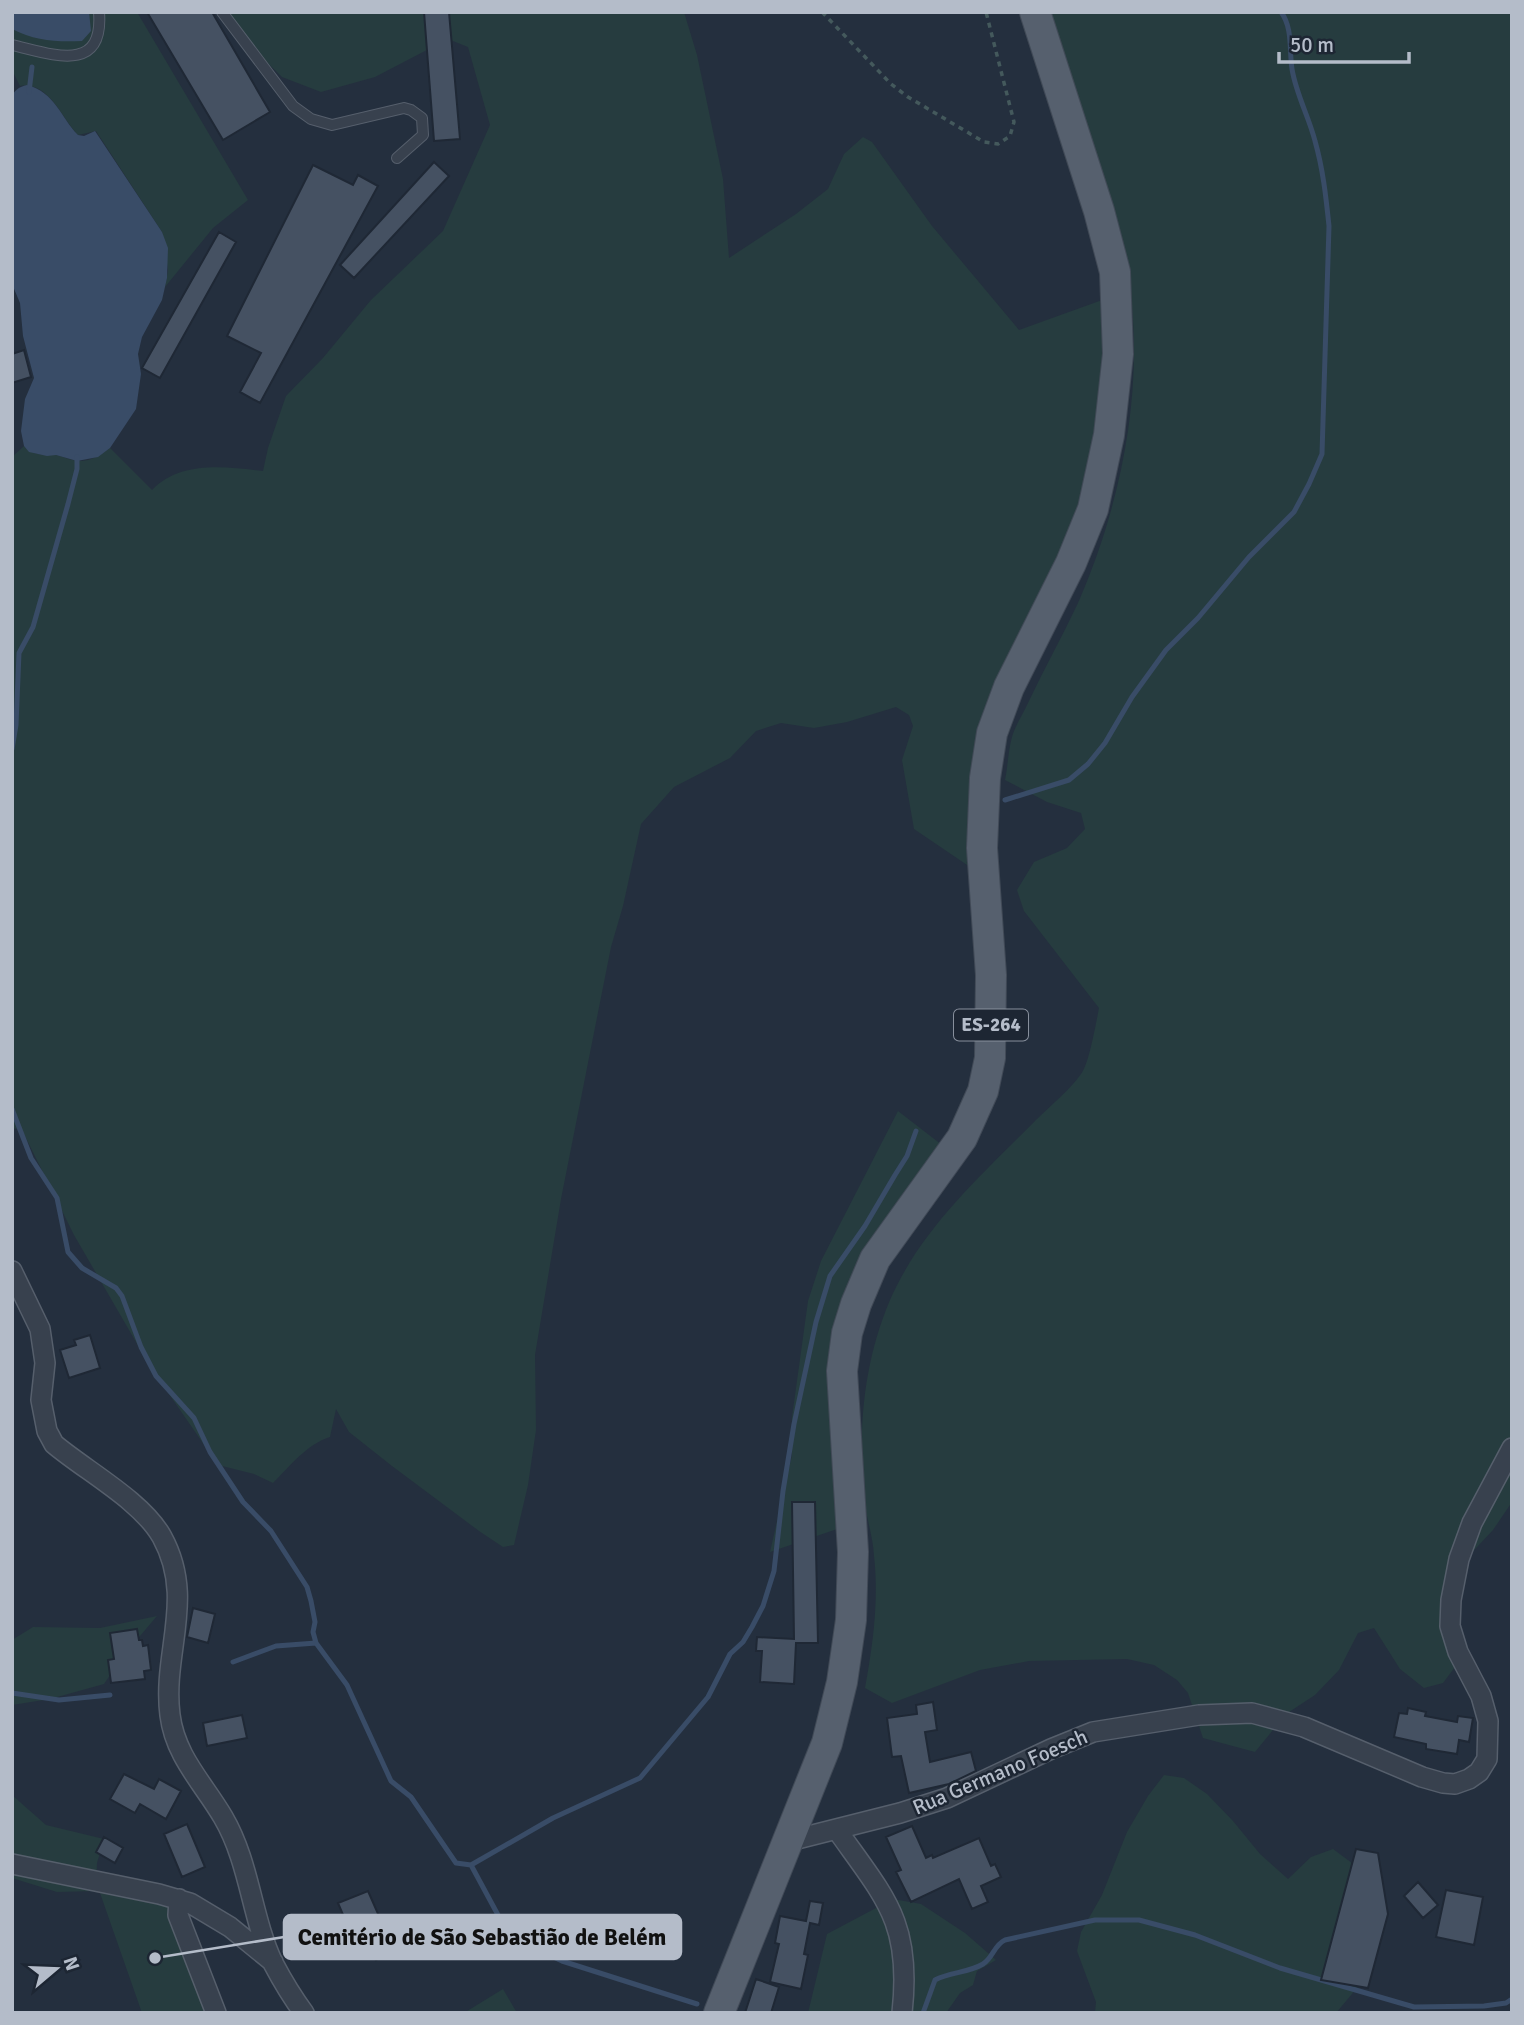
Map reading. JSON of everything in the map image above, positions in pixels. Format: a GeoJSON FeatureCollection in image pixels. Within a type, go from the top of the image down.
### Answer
{"type":"FeatureCollection","features":[{"type":"Feature","properties":{"kind":"main road","name":"ES-264"},"geometry":{"type":"LineString","coordinates":[[719,2013],[827,1743],[842,1682],[851,1620],[853,1552],[842,1371],[847,1333],[875,1259],[962,1138],[983,1091],[990,1058],[991,975],[982,834],[985,778],[992,733],[1009,687],[1071,563],[1093,509],[1109,435],[1118,354],[1115,272],[1100,211],[1035,12]]}},
{"type":"Feature","properties":{"kind":"street"},"geometry":{"type":"LineString","coordinates":[[12,1271],[28,1300],[44,1345],[41,1400],[50,1437],[68,1456],[129,1501],[150,1521],[170,1555],[178,1595],[178,1620],[170,1669],[169,1714],[175,1738],[184,1760],[224,1818],[239,1847],[273,1962],[304,2013]]}},
{"type":"Feature","properties":{"kind":"street","name":"Rua Germano Foesch"},"geometry":{"type":"LineString","coordinates":[[789,1841],[838,1830],[947,1798],[1093,1732],[1199,1715],[1252,1713],[1304,1727],[1395,1768],[1422,1777],[1455,1784],[1469,1779],[1479,1772],[1487,1759],[1488,1721],[1481,1696],[1458,1652],[1450,1626],[1451,1600],[1472,1522],[1512,1448]]}},
{"type":"Feature","properties":{"kind":"street"},"geometry":{"type":"LineString","coordinates":[[838,1830],[884,1895],[900,1933],[905,1962],[902,2013]]}},
{"type":"Feature","properties":{"kind":"street"},"geometry":{"type":"LineString","coordinates":[[12,1864],[179,1899],[213,1915],[273,1962]]}},
{"type":"Feature","properties":{"kind":"street"},"geometry":{"type":"LineString","coordinates":[[179,1899],[178,1915],[216,2013]]}},
{"type":"Feature","properties":{"kind":"lane"},"geometry":{"type":"LineString","coordinates":[[12,45],[57,55],[74,56],[83,53],[97,40],[100,28],[99,12]]}},
{"type":"Feature","properties":{"kind":"lane"},"geometry":{"type":"LineString","coordinates":[[222,12],[293,106],[311,120],[332,125],[404,108],[418,114],[422,118],[423,135],[397,159]]}},
{"type":"Feature","properties":{"kind":"path"},"geometry":{"type":"LineString","coordinates":[[822,12],[891,84],[968,134],[984,142],[998,144],[1010,136],[1014,122],[986,12]]}},
{"type":"Feature","properties":{"kind":"green space"},"geometry":{"type":"Polygon","coordinates":[[[12,12],[137,12],[248,200],[213,228],[165,287],[168,270],[162,232],[96,131],[78,135],[47,95],[30,86],[20,86],[12,70],[12,12]]]}},
{"type":"Feature","properties":{"kind":"green space"},"geometry":{"type":"Polygon","coordinates":[[[224,12],[684,12],[697,55],[723,179],[729,258],[796,214],[828,189],[844,154],[863,137],[872,142],[932,226],[1019,330],[1105,299],[1107,312],[1094,471],[1025,649],[973,869],[914,829],[902,760],[913,726],[909,715],[896,707],[847,722],[814,728],[781,723],[756,731],[730,758],[674,787],[641,824],[611,947],[561,1199],[535,1355],[536,1430],[528,1485],[514,1545],[503,1547],[392,1466],[349,1432],[336,1409],[330,1437],[306,1450],[273,1483],[254,1474],[218,1465],[151,1368],[74,1235],[22,1130],[12,1128],[12,457],[24,446],[34,453],[83,461],[110,448],[152,490],[164,480],[190,470],[219,467],[263,471],[286,396],[323,358],[371,300],[443,231],[490,125],[468,47],[448,39],[375,77],[321,92],[282,77],[234,30],[224,12]]]}},
{"type":"Feature","properties":{"kind":"green space"},"geometry":{"type":"Polygon","coordinates":[[[1034,12],[1512,12],[1512,1502],[1493,1530],[1462,1563],[1453,1616],[1458,1663],[1443,1683],[1424,1688],[1400,1669],[1374,1628],[1358,1633],[1339,1670],[1315,1695],[1286,1714],[1255,1752],[1203,1738],[1188,1693],[1177,1680],[1154,1665],[1127,1659],[1029,1661],[980,1670],[892,1703],[865,1688],[873,1638],[876,1589],[873,1549],[864,1498],[862,1422],[868,1373],[881,1324],[903,1274],[936,1225],[1081,1074],[1089,1053],[1099,1008],[1024,911],[1017,890],[1034,862],[1067,848],[1085,829],[1081,813],[1047,802],[1005,780],[1013,733],[1078,603],[1106,528],[1117,489],[1131,409],[1134,329],[1130,289],[1034,12]]]}},
{"type":"Feature","properties":{"kind":"green space"},"geometry":{"type":"Polygon","coordinates":[[[898,1111],[955,1155],[858,1314],[843,1527],[770,1552],[792,1455],[792,1417],[808,1301],[821,1261],[898,1111]]]}},
{"type":"Feature","properties":{"kind":"green space"},"geometry":{"type":"Polygon","coordinates":[[[157,1616],[123,1656],[104,1684],[50,1699],[12,1705],[12,1640],[33,1627],[100,1628],[157,1616]]]}},
{"type":"Feature","properties":{"kind":"green space"},"geometry":{"type":"Polygon","coordinates":[[[1164,1775],[1184,1778],[1207,1794],[1260,1854],[1288,1879],[1311,1857],[1333,1849],[1364,1872],[1372,1970],[1336,2013],[1095,2013],[1096,2002],[1077,1951],[1081,1932],[1102,1895],[1127,1832],[1164,1775]]]}},
{"type":"Feature","properties":{"kind":"green space"},"geometry":{"type":"Polygon","coordinates":[[[12,1795],[46,1825],[104,1839],[97,1863],[96,1891],[57,1892],[12,1878],[12,1795]]]}},
{"type":"Feature","properties":{"kind":"green space"},"geometry":{"type":"Polygon","coordinates":[[[100,1893],[167,1906],[207,2010],[197,2013],[142,2013],[100,1893]]]}},
{"type":"Feature","properties":{"kind":"green space"},"geometry":{"type":"Polygon","coordinates":[[[893,1899],[921,1904],[965,1933],[996,1960],[977,1971],[973,1985],[960,1993],[946,2013],[808,2013],[827,1934],[893,1899]]]}},
{"type":"Feature","properties":{"kind":"green space"},"geometry":{"type":"Polygon","coordinates":[[[503,1989],[517,2013],[464,2013],[503,1989]]]}},
{"type":"Feature","properties":{"kind":"water"},"geometry":{"type":"Polygon","coordinates":[[[12,12],[89,12],[91,31],[82,41],[37,38],[12,29],[12,12]]]}},
{"type":"Feature","properties":{"kind":"water"},"geometry":{"type":"Polygon","coordinates":[[[27,85],[37,88],[51,99],[78,135],[84,136],[95,131],[162,232],[168,248],[167,278],[162,300],[142,337],[138,354],[141,374],[136,409],[110,448],[98,457],[77,461],[29,452],[24,446],[21,431],[25,399],[34,378],[23,336],[20,303],[12,284],[12,97],[17,89],[27,85]]]}},
{"type":"Feature","properties":{"kind":"building"},"geometry":{"type":"Polygon","coordinates":[[[147,12],[212,12],[270,112],[223,140],[147,12]]]}},
{"type":"Feature","properties":{"kind":"building"},"geometry":{"type":"Polygon","coordinates":[[[424,12],[449,12],[460,139],[434,141],[424,12]]]}},
{"type":"Feature","properties":{"kind":"building"},"geometry":{"type":"Polygon","coordinates":[[[434,162],[449,176],[354,278],[340,265],[434,162]]]}},
{"type":"Feature","properties":{"kind":"building"},"geometry":{"type":"Polygon","coordinates":[[[313,165],[353,185],[358,175],[378,186],[260,403],[240,392],[261,353],[227,336],[313,165]]]}},
{"type":"Feature","properties":{"kind":"building"},"geometry":{"type":"Polygon","coordinates":[[[219,232],[236,242],[160,378],[142,368],[219,232]]]}},
{"type":"Feature","properties":{"kind":"building"},"geometry":{"type":"Polygon","coordinates":[[[24,350],[31,377],[12,383],[12,354],[24,350]]]}},
{"type":"Feature","properties":{"kind":"building"},"geometry":{"type":"Polygon","coordinates":[[[90,1335],[100,1368],[69,1378],[60,1350],[76,1345],[74,1340],[90,1335]]]}},
{"type":"Feature","properties":{"kind":"building"},"geometry":{"type":"Polygon","coordinates":[[[792,1502],[815,1502],[818,1643],[796,1643],[794,1684],[760,1682],[762,1651],[756,1651],[757,1637],[794,1639],[792,1502]]]}},
{"type":"Feature","properties":{"kind":"building"},"geometry":{"type":"Polygon","coordinates":[[[193,1608],[215,1614],[208,1643],[187,1637],[193,1608]]]}},
{"type":"Feature","properties":{"kind":"building"},"geometry":{"type":"Polygon","coordinates":[[[137,1629],[143,1646],[148,1645],[151,1670],[144,1671],[145,1679],[111,1683],[108,1660],[114,1659],[110,1633],[137,1629]]]}},
{"type":"Feature","properties":{"kind":"building"},"geometry":{"type":"Polygon","coordinates":[[[933,1702],[937,1730],[925,1732],[930,1762],[971,1752],[976,1771],[949,1784],[909,1793],[901,1756],[892,1757],[887,1718],[917,1714],[916,1705],[933,1702]]]}},
{"type":"Feature","properties":{"kind":"building"},"geometry":{"type":"Polygon","coordinates":[[[1408,1708],[1426,1712],[1425,1716],[1457,1722],[1458,1716],[1473,1718],[1469,1742],[1459,1740],[1457,1754],[1426,1749],[1426,1744],[1394,1737],[1399,1713],[1407,1714],[1408,1708]]]}},
{"type":"Feature","properties":{"kind":"building"},"geometry":{"type":"Polygon","coordinates":[[[242,1715],[247,1738],[207,1746],[203,1723],[242,1715]]]}},
{"type":"Feature","properties":{"kind":"building"},"geometry":{"type":"Polygon","coordinates":[[[124,1774],[154,1789],[159,1779],[181,1791],[166,1819],[140,1804],[135,1813],[110,1799],[124,1774]]]}},
{"type":"Feature","properties":{"kind":"building"},"geometry":{"type":"Polygon","coordinates":[[[187,1824],[205,1867],[182,1877],[164,1834],[187,1824]]]}},
{"type":"Feature","properties":{"kind":"building"},"geometry":{"type":"Polygon","coordinates":[[[912,1826],[926,1858],[932,1855],[933,1858],[979,1838],[991,1866],[995,1864],[1001,1877],[981,1886],[988,1902],[972,1909],[959,1879],[911,1902],[896,1872],[901,1870],[886,1837],[912,1826]]]}},
{"type":"Feature","properties":{"kind":"building"},"geometry":{"type":"Polygon","coordinates":[[[104,1837],[123,1848],[115,1863],[96,1852],[104,1837]]]}},
{"type":"Feature","properties":{"kind":"building"},"geometry":{"type":"Polygon","coordinates":[[[1356,1849],[1378,1853],[1388,1914],[1368,1988],[1321,1980],[1356,1849]]]}},
{"type":"Feature","properties":{"kind":"building"},"geometry":{"type":"Polygon","coordinates":[[[1418,1882],[1438,1905],[1423,1918],[1404,1896],[1418,1882]]]}},
{"type":"Feature","properties":{"kind":"building"},"geometry":{"type":"Polygon","coordinates":[[[1446,1890],[1483,1897],[1474,1945],[1436,1937],[1446,1890]]]}},
{"type":"Feature","properties":{"kind":"building"},"geometry":{"type":"Polygon","coordinates":[[[368,1891],[379,1916],[377,1917],[395,1948],[376,1960],[355,1926],[349,1929],[338,1903],[368,1891]]]}},
{"type":"Feature","properties":{"kind":"building"},"geometry":{"type":"Polygon","coordinates":[[[810,1901],[823,1903],[819,1925],[810,1923],[804,1954],[808,1955],[801,1989],[770,1982],[779,1944],[775,1943],[780,1916],[806,1921],[810,1901]]]}},
{"type":"Feature","properties":{"kind":"building"},"geometry":{"type":"Polygon","coordinates":[[[756,1979],[779,1987],[771,2013],[745,2013],[756,1979]]]}},
{"type":"Feature","properties":{"kind":"waterway"},"geometry":{"type":"LineString","coordinates":[[1005,800],[1069,780],[1088,764],[1105,743],[1132,697],[1166,650],[1198,618],[1249,557],[1294,512],[1322,454],[1329,226],[1320,162],[1294,78],[1289,32],[1281,12]]}},
{"type":"Feature","properties":{"kind":"waterway"},"geometry":{"type":"LineString","coordinates":[[29,92],[32,67]]}},
{"type":"Feature","properties":{"kind":"waterway"},"geometry":{"type":"LineString","coordinates":[[12,749],[16,725],[19,653],[33,627],[68,504],[77,469],[77,457]]}},
{"type":"Feature","properties":{"kind":"waterway"},"geometry":{"type":"LineString","coordinates":[[12,1109],[31,1158],[57,1198],[68,1252],[82,1268],[116,1288],[122,1296],[141,1347],[156,1376],[194,1418],[210,1452],[243,1502],[271,1531],[307,1587],[315,1622],[313,1632],[316,1643],[347,1685],[391,1781],[411,1797],[456,1863],[471,1865],[553,1818],[640,1778],[708,1697],[730,1654],[743,1642],[763,1606],[774,1571],[794,1424],[816,1322],[830,1276],[865,1226],[907,1156],[916,1131]]}},
{"type":"Feature","properties":{"kind":"waterway"},"geometry":{"type":"LineString","coordinates":[[233,1662],[276,1646],[316,1643]]}},
{"type":"Feature","properties":{"kind":"waterway"},"geometry":{"type":"LineString","coordinates":[[12,1693],[59,1700],[110,1695]]}},
{"type":"Feature","properties":{"kind":"waterway"},"geometry":{"type":"LineString","coordinates":[[471,1865],[498,1915],[526,1944],[562,1961],[697,2004]]}},
{"type":"Feature","properties":{"kind":"waterway"},"geometry":{"type":"LineString","coordinates":[[923,2013],[935,1980],[983,1964],[1005,1940],[1095,1920],[1139,1920],[1195,1935],[1280,1968],[1414,2007],[1484,2006],[1506,2003],[1512,1999]]}},
{"type":"Feature","properties":{"kind":"place","name":"Cemitério de São Sebastião de Belém"},"geometry":{"type":"Point","coordinates":[155,1958]}}]}
